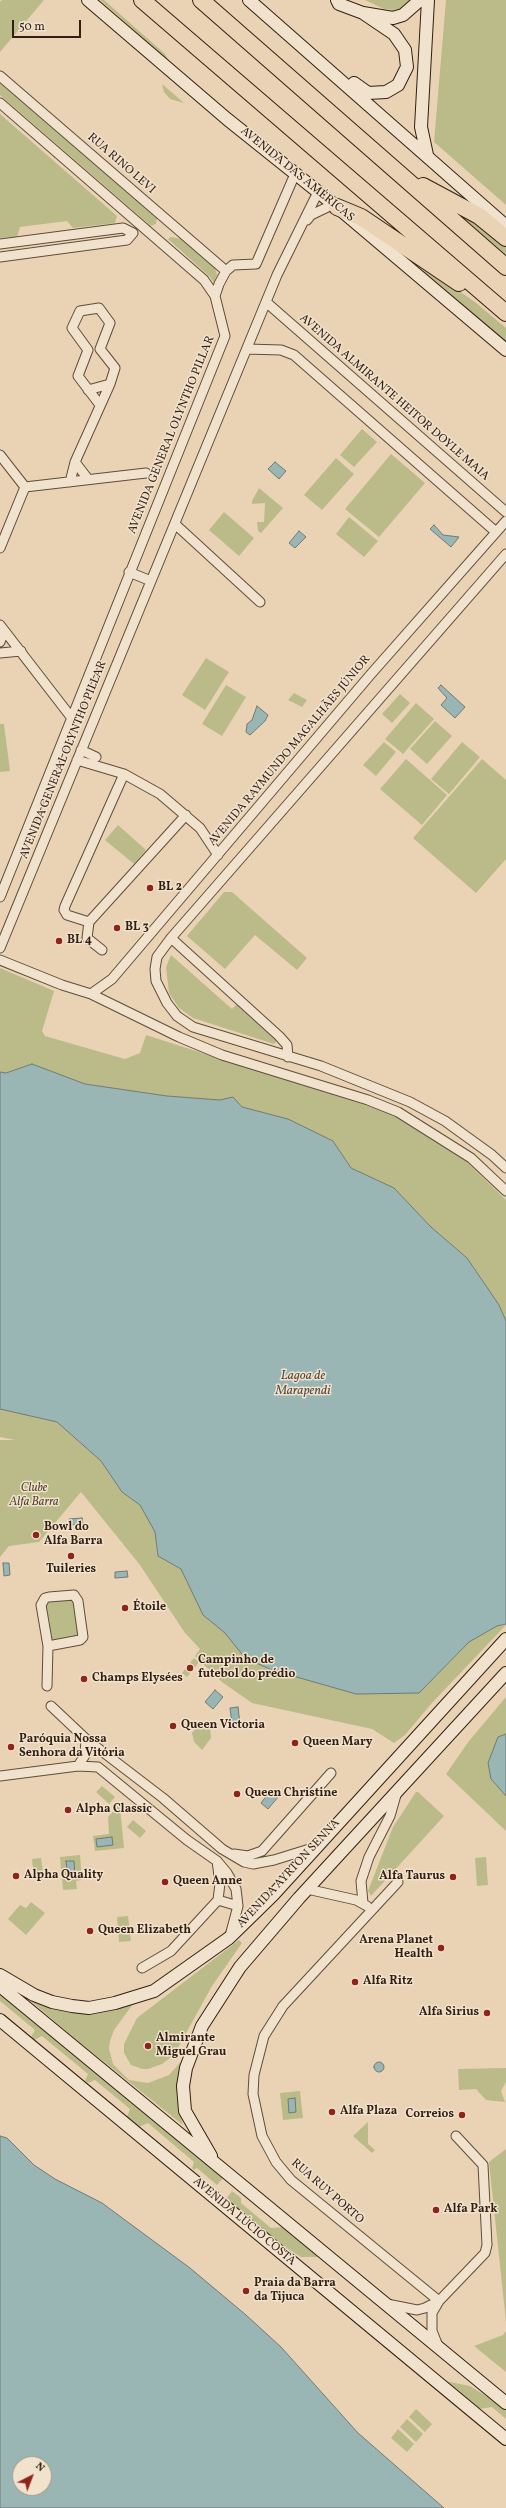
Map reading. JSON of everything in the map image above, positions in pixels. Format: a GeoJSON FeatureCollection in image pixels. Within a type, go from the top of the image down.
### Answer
{"type":"FeatureCollection","features":[{"type":"Feature","properties":{"kind":"highway"},"geometry":{"type":"LineString","coordinates":[[142,0],[506,313]]}},
{"type":"Feature","properties":{"kind":"highway"},"geometry":{"type":"LineString","coordinates":[[202,1],[506,266]]}},
{"type":"Feature","properties":{"kind":"highway"},"geometry":{"type":"LineString","coordinates":[[382,159],[427,188],[479,216],[506,238]]}},
{"type":"Feature","properties":{"kind":"highway"},"geometry":{"type":"LineString","coordinates":[[335,206],[361,217],[432,267],[481,297],[506,318]]}},
{"type":"Feature","properties":{"kind":"main road","name":"AVENIDA DAS AMÉRICAS"},"geometry":{"type":"LineString","coordinates":[[88,0],[227,119],[335,206],[506,350]]}},
{"type":"Feature","properties":{"kind":"main road"},"geometry":{"type":"LineString","coordinates":[[249,0],[506,226]]}},
{"type":"Feature","properties":{"kind":"main road"},"geometry":{"type":"LineString","coordinates":[[363,13],[393,18],[403,14],[420,0]]}},
{"type":"Feature","properties":{"kind":"main road"},"geometry":{"type":"LineString","coordinates":[[427,156],[421,127],[428,0]]}},
{"type":"Feature","properties":{"kind":"main road"},"geometry":{"type":"LineString","coordinates":[[336,1],[363,13],[394,34],[401,43],[407,58],[402,80],[398,85],[386,92],[368,93],[351,80],[336,77]]}},
{"type":"Feature","properties":{"kind":"main road","name":"AVENIDA AYRTON SENNA"},"geometry":{"type":"LineString","coordinates":[[0,1975],[52,2002],[90,2008],[114,2003],[154,1991],[229,1938],[278,1889],[506,1639]]}},
{"type":"Feature","properties":{"kind":"main road","name":"AVENIDA AYRTON SENNA"},"geometry":{"type":"LineString","coordinates":[[216,2163],[186,2111],[183,2086],[186,2068],[202,2026],[240,1967],[307,1889],[396,1795],[506,1673]]}},
{"type":"Feature","properties":{"kind":"main road"},"geometry":{"type":"LineString","coordinates":[[0,1986],[506,2403]]}},
{"type":"Feature","properties":{"kind":"main road","name":"AVENIDA LÚCIO COSTA"},"geometry":{"type":"LineString","coordinates":[[0,2020],[506,2439]]}},
{"type":"Feature","properties":{"kind":"street","name":"RUA RINO LEVI"},"geometry":{"type":"LineString","coordinates":[[0,76],[226,271]]}},
{"type":"Feature","properties":{"kind":"street"},"geometry":{"type":"LineString","coordinates":[[0,103],[204,280],[215,296]]}},
{"type":"Feature","properties":{"kind":"street"},"geometry":{"type":"LineString","coordinates":[[215,296],[226,271],[233,265],[256,264],[295,174]]}},
{"type":"Feature","properties":{"kind":"street","name":"AVENIDA GENERAL OLYNTHO PILLAR"},"geometry":{"type":"LineString","coordinates":[[0,948],[266,302],[318,192]]}},
{"type":"Feature","properties":{"kind":"street","name":"AVENIDA GENERAL OLYNTHO PILLAR"},"geometry":{"type":"LineString","coordinates":[[303,224],[311,215],[335,206]]}},
{"type":"Feature","properties":{"kind":"street"},"geometry":{"type":"LineString","coordinates":[[0,244],[123,228],[133,233],[127,240],[0,257]]}},
{"type":"Feature","properties":{"kind":"street","name":"AVENIDA GENERAL OLYNTHO PILLAR"},"geometry":{"type":"LineString","coordinates":[[0,897],[129,572],[225,336],[215,296]]}},
{"type":"Feature","properties":{"kind":"street","name":"AVENIDA ALMIRANTE HEITOR DOYLE MAIA"},"geometry":{"type":"LineString","coordinates":[[266,302],[506,512]]}},
{"type":"Feature","properties":{"kind":"street"},"geometry":{"type":"LineString","coordinates":[[70,482],[76,462],[110,384],[115,368],[100,349],[110,323],[99,308],[80,311],[72,328],[88,350],[78,376],[100,405]]}},
{"type":"Feature","properties":{"kind":"street"},"geometry":{"type":"LineString","coordinates":[[247,349],[282,350],[294,355],[313,369],[496,532]]}},
{"type":"Feature","properties":{"kind":"street"},"geometry":{"type":"LineString","coordinates":[[88,390],[110,384]]}},
{"type":"Feature","properties":{"kind":"street"},"geometry":{"type":"LineString","coordinates":[[0,455],[25,487]]}},
{"type":"Feature","properties":{"kind":"street"},"geometry":{"type":"LineString","coordinates":[[76,462],[88,479]]}},
{"type":"Feature","properties":{"kind":"street"},"geometry":{"type":"LineString","coordinates":[[25,487],[146,473]]}},
{"type":"Feature","properties":{"kind":"street"},"geometry":{"type":"LineString","coordinates":[[0,548],[25,487]]}},
{"type":"Feature","properties":{"kind":"street","name":"AVENIDA RAYMUNDO MAGALHÃES JÚNIOR"},"geometry":{"type":"LineString","coordinates":[[91,994],[112,979],[218,855],[368,672],[506,521]]}},
{"type":"Feature","properties":{"kind":"street"},"geometry":{"type":"LineString","coordinates":[[174,524],[260,602]]}},
{"type":"Feature","properties":{"kind":"street"},"geometry":{"type":"LineString","coordinates":[[506,554],[171,938],[157,958],[155,969],[156,981],[167,1003],[177,1016],[193,1027],[288,1057],[322,1066],[410,1102],[445,1121],[492,1155],[506,1168]]}},
{"type":"Feature","properties":{"kind":"street"},"geometry":{"type":"LineString","coordinates":[[129,572],[151,581]]}},
{"type":"Feature","properties":{"kind":"street"},"geometry":{"type":"LineString","coordinates":[[2,628],[71,717]]}},
{"type":"Feature","properties":{"kind":"street"},"geometry":{"type":"LineString","coordinates":[[0,642],[2,628]]}},
{"type":"Feature","properties":{"kind":"street"},"geometry":{"type":"LineString","coordinates":[[0,653],[21,651]]}},
{"type":"Feature","properties":{"kind":"street"},"geometry":{"type":"LineString","coordinates":[[81,750],[96,757]]}},
{"type":"Feature","properties":{"kind":"street"},"geometry":{"type":"LineString","coordinates":[[77,760],[124,774],[160,794],[200,828],[218,855]]}},
{"type":"Feature","properties":{"kind":"street"},"geometry":{"type":"LineString","coordinates":[[89,922],[67,915],[64,910],[124,774]]}},
{"type":"Feature","properties":{"kind":"street"},"geometry":{"type":"LineString","coordinates":[[102,950],[87,938],[89,922],[186,815]]}},
{"type":"Feature","properties":{"kind":"street"},"geometry":{"type":"LineString","coordinates":[[171,938],[279,1036],[287,1046],[288,1057]]}},
{"type":"Feature","properties":{"kind":"street"},"geometry":{"type":"LineString","coordinates":[[0,960],[91,994],[179,1037],[222,1055],[398,1112],[471,1158],[506,1191]]}},
{"type":"Feature","properties":{"kind":"street"},"geometry":{"type":"LineString","coordinates":[[48,1646],[80,1640],[83,1637],[78,1601],[74,1595],[49,1597],[42,1601],[48,1646],[48,1686]]}},
{"type":"Feature","properties":{"kind":"street"},"geometry":{"type":"LineString","coordinates":[[51,1706],[86,1739],[108,1754],[222,1849],[244,1862],[253,1864],[274,1860],[316,1847]]}},
{"type":"Feature","properties":{"kind":"street"},"geometry":{"type":"LineString","coordinates":[[78,1766],[85,1755],[86,1739]]}},
{"type":"Feature","properties":{"kind":"street"},"geometry":{"type":"LineString","coordinates":[[98,1767],[108,1754]]}},
{"type":"Feature","properties":{"kind":"street"},"geometry":{"type":"LineString","coordinates":[[0,1775],[78,1766],[98,1767],[151,1811],[217,1861],[236,1889],[238,1906],[229,1938]]}},
{"type":"Feature","properties":{"kind":"street"},"geometry":{"type":"LineString","coordinates":[[222,1849],[238,1856],[248,1856],[262,1851],[331,1773]]}},
{"type":"Feature","properties":{"kind":"street"},"geometry":{"type":"LineString","coordinates":[[363,1903],[361,1881],[369,1857],[390,1816],[396,1795]]}},
{"type":"Feature","properties":{"kind":"street"},"geometry":{"type":"LineString","coordinates":[[151,1811],[162,1798]]}},
{"type":"Feature","properties":{"kind":"street"},"geometry":{"type":"LineString","coordinates":[[268,1846],[270,1856],[274,1860]]}},
{"type":"Feature","properties":{"kind":"street"},"geometry":{"type":"LineString","coordinates":[[142,1968],[171,1951],[218,1900],[220,1883],[217,1861]]}},
{"type":"Feature","properties":{"kind":"street","name":"RUA RUY PORTO"},"geometry":{"type":"LineString","coordinates":[[398,1882],[370,1910],[337,1950],[284,2006],[264,2036],[254,2075],[253,2094],[262,2136],[276,2162],[292,2180],[439,2301]]}},
{"type":"Feature","properties":{"kind":"street"},"geometry":{"type":"LineString","coordinates":[[307,1889],[363,1903],[370,1910]]}},
{"type":"Feature","properties":{"kind":"street"},"geometry":{"type":"LineString","coordinates":[[218,1900],[238,1906]]}},
{"type":"Feature","properties":{"kind":"street"},"geometry":{"type":"LineString","coordinates":[[439,2348],[432,2331],[431,2320],[439,2301],[487,2249],[484,2169],[482,2163],[456,2136]]}},
{"type":"Feature","properties":{"kind":"street"},"geometry":{"type":"LineString","coordinates":[[386,2304],[417,2310],[439,2301]]}},
{"type":"Feature","properties":{"kind":"green space"},"geometry":{"type":"Polygon","coordinates":[[[2,0],[44,0],[0,52],[0,2],[2,0]]]}},
{"type":"Feature","properties":{"kind":"green space"},"geometry":{"type":"Polygon","coordinates":[[[100,0],[104,0],[165,54],[169,61],[100,0]]]}},
{"type":"Feature","properties":{"kind":"green space"},"geometry":{"type":"Polygon","coordinates":[[[365,0],[414,0],[402,9],[394,10],[384,9],[365,0]]]}},
{"type":"Feature","properties":{"kind":"green space"},"geometry":{"type":"Polygon","coordinates":[[[446,0],[506,0],[506,205],[434,142],[446,0]]]}},
{"type":"Feature","properties":{"kind":"green space"},"geometry":{"type":"Polygon","coordinates":[[[0,82],[157,218],[156,224],[151,226],[0,95],[0,82]]]}},
{"type":"Feature","properties":{"kind":"green space"},"geometry":{"type":"Polygon","coordinates":[[[162,84],[184,103],[170,99],[164,92],[162,84]]]}},
{"type":"Feature","properties":{"kind":"green space"},"geometry":{"type":"Polygon","coordinates":[[[0,114],[117,216],[115,223],[73,228],[67,221],[20,227],[17,237],[0,238],[0,114]]]}},
{"type":"Feature","properties":{"kind":"green space"},"geometry":{"type":"Polygon","coordinates":[[[440,199],[506,244],[506,260],[440,199]]]}},
{"type":"Feature","properties":{"kind":"green space"},"geometry":{"type":"Polygon","coordinates":[[[171,237],[182,239],[215,267],[217,275],[214,283],[210,277],[168,239],[171,237]]]}},
{"type":"Feature","properties":{"kind":"green space"},"geometry":{"type":"Polygon","coordinates":[[[415,260],[475,302],[506,328],[506,342],[413,261],[415,260]]]}},
{"type":"Feature","properties":{"kind":"green space"},"geometry":{"type":"Polygon","coordinates":[[[362,429],[377,442],[354,467],[340,455],[362,429]]]}},
{"type":"Feature","properties":{"kind":"green space"},"geometry":{"type":"Polygon","coordinates":[[[391,454],[425,483],[379,537],[345,509],[391,454]]]}},
{"type":"Feature","properties":{"kind":"green space"},"geometry":{"type":"Polygon","coordinates":[[[336,458],[354,474],[322,510],[304,495],[336,458]]]}},
{"type":"Feature","properties":{"kind":"green space"},"geometry":{"type":"Polygon","coordinates":[[[259,488],[283,508],[261,533],[258,531],[257,522],[264,522],[265,503],[252,504],[252,501],[259,488]]]}},
{"type":"Feature","properties":{"kind":"green space"},"geometry":{"type":"Polygon","coordinates":[[[224,512],[254,538],[239,556],[209,530],[224,512]]]}},
{"type":"Feature","properties":{"kind":"green space"},"geometry":{"type":"Polygon","coordinates":[[[349,517],[378,541],[364,557],[336,534],[349,517]]]}},
{"type":"Feature","properties":{"kind":"green space"},"geometry":{"type":"Polygon","coordinates":[[[206,658],[229,672],[205,710],[182,695],[206,658]]]}},
{"type":"Feature","properties":{"kind":"green space"},"geometry":{"type":"Polygon","coordinates":[[[226,685],[246,697],[222,736],[202,724],[226,685]]]}},
{"type":"Feature","properties":{"kind":"green space"},"geometry":{"type":"Polygon","coordinates":[[[294,693],[307,700],[302,707],[288,700],[294,693]]]}},
{"type":"Feature","properties":{"kind":"green space"},"geometry":{"type":"Polygon","coordinates":[[[400,694],[410,703],[392,723],[382,714],[400,694]]]}},
{"type":"Feature","properties":{"kind":"green space"},"geometry":{"type":"Polygon","coordinates":[[[416,703],[434,719],[403,754],[385,739],[416,703]]]}},
{"type":"Feature","properties":{"kind":"green space"},"geometry":{"type":"Polygon","coordinates":[[[435,721],[452,736],[427,764],[410,749],[435,721]]]}},
{"type":"Feature","properties":{"kind":"green space"},"geometry":{"type":"Polygon","coordinates":[[[0,724],[4,724],[10,771],[0,772],[0,724]]]}},
{"type":"Feature","properties":{"kind":"green space"},"geometry":{"type":"Polygon","coordinates":[[[384,742],[396,752],[376,776],[363,765],[384,742]]]}},
{"type":"Feature","properties":{"kind":"green space"},"geometry":{"type":"Polygon","coordinates":[[[462,742],[480,757],[449,794],[431,779],[462,742]]]}},
{"type":"Feature","properties":{"kind":"green space"},"geometry":{"type":"Polygon","coordinates":[[[406,759],[447,795],[422,825],[380,789],[406,759]]]}},
{"type":"Feature","properties":{"kind":"green space"},"geometry":{"type":"Polygon","coordinates":[[[482,759],[506,780],[506,859],[476,893],[413,838],[482,759]]]}},
{"type":"Feature","properties":{"kind":"green space"},"geometry":{"type":"Polygon","coordinates":[[[118,825],[146,850],[134,864],[105,840],[118,825]]]}},
{"type":"Feature","properties":{"kind":"green space"},"geometry":{"type":"Polygon","coordinates":[[[224,892],[232,892],[307,958],[297,970],[255,935],[225,969],[187,936],[224,892]]]}},
{"type":"Feature","properties":{"kind":"green space"},"geometry":{"type":"Polygon","coordinates":[[[171,955],[232,1009],[238,1003],[279,1039],[274,1044],[193,1018],[179,1008],[169,993],[166,967],[171,955]]]}},
{"type":"Feature","properties":{"kind":"green space"},"geometry":{"type":"Polygon","coordinates":[[[0,968],[54,991],[42,1031],[45,1036],[125,1059],[140,1053],[146,1035],[390,1113],[467,1162],[506,1200],[506,1321],[499,1305],[467,1258],[431,1227],[394,1188],[351,1168],[333,1141],[288,1119],[242,1107],[233,1097],[220,1100],[167,1096],[85,1084],[32,1064],[6,1073],[0,1072],[0,968]]]}},
{"type":"Feature","properties":{"kind":"green space","name":"Clube Alfa Barra"},"geometry":{"type":"Polygon","coordinates":[[[0,1409],[57,1422],[101,1461],[122,1492],[140,1505],[155,1532],[158,1556],[181,1569],[203,1615],[225,1633],[245,1658],[272,1670],[356,1694],[419,1693],[469,1642],[497,1626],[506,1625],[431,1704],[405,1735],[394,1743],[372,1729],[252,1703],[222,1682],[195,1656],[200,1649],[185,1633],[140,1565],[81,1492],[39,1542],[9,1546],[0,1557],[0,1440],[15,1440],[0,1437],[0,1409]]]}},
{"type":"Feature","properties":{"kind":"green space"},"geometry":{"type":"Polygon","coordinates":[[[75,1598],[81,1636],[52,1640],[46,1603],[75,1598]]]}},
{"type":"Feature","properties":{"kind":"green space","name":"Campinho de futebol do prédio"},"geometry":{"type":"Polygon","coordinates":[[[194,1658],[199,1662],[187,1677],[182,1673],[194,1658]]]}},
{"type":"Feature","properties":{"kind":"green space"},"geometry":{"type":"Polygon","coordinates":[[[506,1697],[506,1734],[498,1738],[491,1779],[506,1796],[506,1831],[446,1774],[469,1741],[506,1697]]]}},
{"type":"Feature","properties":{"kind":"green space"},"geometry":{"type":"Polygon","coordinates":[[[205,1725],[210,1726],[211,1738],[202,1750],[194,1742],[192,1733],[196,1728],[205,1725]]]}},
{"type":"Feature","properties":{"kind":"green space"},"geometry":{"type":"Polygon","coordinates":[[[102,1786],[115,1797],[109,1804],[96,1792],[102,1786]]]}},
{"type":"Feature","properties":{"kind":"green space"},"geometry":{"type":"Polygon","coordinates":[[[416,1792],[418,1792],[444,1816],[371,1896],[368,1891],[393,1827],[416,1792]]]}},
{"type":"Feature","properties":{"kind":"green space"},"geometry":{"type":"Polygon","coordinates":[[[118,1806],[120,1808],[124,1848],[95,1851],[93,1836],[109,1834],[108,1817],[118,1806]]]}},
{"type":"Feature","properties":{"kind":"green space"},"geometry":{"type":"Polygon","coordinates":[[[133,1820],[146,1831],[140,1838],[127,1827],[133,1820]]]}},
{"type":"Feature","properties":{"kind":"green space"},"geometry":{"type":"Polygon","coordinates":[[[80,1855],[82,1880],[76,1881],[77,1889],[63,1890],[60,1857],[80,1855]]]}},
{"type":"Feature","properties":{"kind":"green space"},"geometry":{"type":"Polygon","coordinates":[[[486,1857],[488,1885],[477,1886],[475,1858],[486,1857]]]}},
{"type":"Feature","properties":{"kind":"green space"},"geometry":{"type":"Polygon","coordinates":[[[41,1858],[44,1878],[34,1879],[32,1859],[41,1858]]]}},
{"type":"Feature","properties":{"kind":"green space"},"geometry":{"type":"Polygon","coordinates":[[[31,1902],[45,1913],[26,1935],[8,1919],[20,1905],[26,1908],[31,1902]]]}},
{"type":"Feature","properties":{"kind":"green space"},"geometry":{"type":"Polygon","coordinates":[[[128,1916],[131,1941],[119,1942],[117,1917],[128,1916]]]}},
{"type":"Feature","properties":{"kind":"green space"},"geometry":{"type":"Polygon","coordinates":[[[239,1940],[242,1943],[212,1986],[174,2055],[162,2064],[148,2069],[142,2069],[131,2065],[124,2053],[124,2044],[137,2018],[239,1940]]]}},
{"type":"Feature","properties":{"kind":"green space"},"geometry":{"type":"Polygon","coordinates":[[[0,1993],[224,2177],[217,2185],[197,2168],[194,2170],[192,2168],[194,2162],[148,2123],[139,2127],[127,2117],[130,2109],[95,2080],[88,2083],[85,2081],[88,2074],[42,2036],[34,2040],[31,2037],[35,2030],[0,2001],[0,1993]]]}},
{"type":"Feature","properties":{"kind":"green space"},"geometry":{"type":"Polygon","coordinates":[[[26,1997],[42,2004],[133,2004],[114,2030],[110,2041],[109,2049],[113,2064],[129,2080],[148,2083],[169,2075],[186,2056],[180,2115],[183,2125],[78,2041],[26,1997]]]}},
{"type":"Feature","properties":{"kind":"green space"},"geometry":{"type":"Polygon","coordinates":[[[506,2068],[506,2082],[501,2091],[505,2102],[486,2100],[476,2089],[459,2090],[458,2069],[506,2068]]]}},
{"type":"Feature","properties":{"kind":"green space"},"geometry":{"type":"Polygon","coordinates":[[[300,2091],[303,2118],[283,2120],[280,2093],[300,2091]]]}},
{"type":"Feature","properties":{"kind":"green space"},"geometry":{"type":"Polygon","coordinates":[[[368,2122],[368,2144],[375,2150],[372,2153],[353,2136],[368,2122]]]}},
{"type":"Feature","properties":{"kind":"green space"},"geometry":{"type":"Polygon","coordinates":[[[506,2149],[506,2322],[489,2162],[506,2149]]]}},
{"type":"Feature","properties":{"kind":"green space"},"geometry":{"type":"Polygon","coordinates":[[[232,2191],[241,2198],[241,2203],[271,2228],[284,2227],[320,2257],[301,2257],[269,2236],[226,2199],[232,2191]]]}},
{"type":"Feature","properties":{"kind":"green space"},"geometry":{"type":"Polygon","coordinates":[[[506,2331],[506,2372],[474,2346],[503,2335],[506,2331]]]}},
{"type":"Feature","properties":{"kind":"green space"},"geometry":{"type":"Polygon","coordinates":[[[445,2381],[470,2386],[506,2410],[506,2419],[492,2407],[479,2409],[445,2381]]]}},
{"type":"Feature","properties":{"kind":"green space"},"geometry":{"type":"Polygon","coordinates":[[[416,2409],[432,2424],[425,2432],[409,2417],[416,2409]]]}},
{"type":"Feature","properties":{"kind":"green space"},"geometry":{"type":"Polygon","coordinates":[[[407,2419],[423,2434],[416,2442],[400,2427],[407,2419]]]}},
{"type":"Feature","properties":{"kind":"green space"},"geometry":{"type":"Polygon","coordinates":[[[398,2429],[414,2444],[407,2452],[391,2438],[398,2429]]]}},
{"type":"Feature","properties":{"kind":"water"},"geometry":{"type":"Polygon","coordinates":[[[275,462],[286,471],[279,479],[268,469],[275,462]]]}},
{"type":"Feature","properties":{"kind":"water"},"geometry":{"type":"Polygon","coordinates":[[[434,525],[443,535],[459,537],[451,547],[430,529],[434,525]]]}},
{"type":"Feature","properties":{"kind":"water"},"geometry":{"type":"Polygon","coordinates":[[[299,531],[306,537],[295,548],[289,543],[299,531]]]}},
{"type":"Feature","properties":{"kind":"water"},"geometry":{"type":"Polygon","coordinates":[[[441,685],[465,707],[455,718],[441,705],[447,698],[438,688],[441,685]]]}},
{"type":"Feature","properties":{"kind":"water"},"geometry":{"type":"Polygon","coordinates":[[[257,706],[268,715],[265,721],[250,735],[246,732],[247,724],[252,720],[257,706]]]}},
{"type":"Feature","properties":{"kind":"water","name":"Lagoa de Marapendi"},"geometry":{"type":"Polygon","coordinates":[[[32,1064],[85,1084],[167,1096],[220,1100],[233,1097],[242,1107],[288,1119],[333,1141],[351,1168],[394,1188],[431,1227],[467,1258],[499,1305],[506,1321],[506,1624],[497,1626],[469,1642],[419,1693],[356,1694],[272,1670],[245,1658],[225,1633],[203,1615],[181,1569],[158,1556],[155,1532],[140,1505],[122,1492],[101,1461],[57,1422],[0,1409],[0,1072],[6,1073],[32,1064]]]}},
{"type":"Feature","properties":{"kind":"water"},"geometry":{"type":"Polygon","coordinates":[[[82,1518],[83,1524],[70,1525],[69,1519],[82,1518]]]}},
{"type":"Feature","properties":{"kind":"water"},"geometry":{"type":"Polygon","coordinates":[[[3,1563],[9,1563],[10,1575],[4,1576],[3,1563]]]}},
{"type":"Feature","properties":{"kind":"water"},"geometry":{"type":"Polygon","coordinates":[[[127,1571],[128,1577],[115,1578],[115,1572],[127,1571]]]}},
{"type":"Feature","properties":{"kind":"water"},"geometry":{"type":"Polygon","coordinates":[[[215,1690],[223,1697],[213,1709],[205,1702],[215,1690]]]}},
{"type":"Feature","properties":{"kind":"water"},"geometry":{"type":"Polygon","coordinates":[[[238,1707],[240,1724],[232,1724],[230,1708],[238,1707]]]}},
{"type":"Feature","properties":{"kind":"water"},"geometry":{"type":"Polygon","coordinates":[[[506,1734],[506,1796],[491,1779],[488,1763],[498,1737],[506,1734]]]}},
{"type":"Feature","properties":{"kind":"water"},"geometry":{"type":"Polygon","coordinates":[[[271,1790],[279,1796],[268,1809],[261,1803],[271,1790]]]}},
{"type":"Feature","properties":{"kind":"water"},"geometry":{"type":"Polygon","coordinates":[[[112,1837],[113,1845],[97,1847],[96,1839],[112,1837]]]}},
{"type":"Feature","properties":{"kind":"water"},"geometry":{"type":"Polygon","coordinates":[[[66,1861],[74,1861],[75,1876],[68,1877],[66,1861]]]}},
{"type":"Feature","properties":{"kind":"water"},"geometry":{"type":"Polygon","coordinates":[[[377,2062],[381,2062],[383,2063],[383,2071],[377,2072],[374,2069],[374,2065],[377,2062]]]}},
{"type":"Feature","properties":{"kind":"water"},"geometry":{"type":"Polygon","coordinates":[[[295,2098],[296,2112],[289,2113],[288,2099],[295,2098]]]}},
{"type":"Feature","properties":{"kind":"water"},"geometry":{"type":"Polygon","coordinates":[[[0,2136],[7,2138],[34,2165],[55,2179],[102,2203],[190,2268],[246,2315],[281,2347],[358,2433],[444,2508],[0,2508],[0,2136]]]}},
{"type":"Feature","properties":{"kind":"place","name":"BL 2"},"geometry":{"type":"Point","coordinates":[150,888]}},
{"type":"Feature","properties":{"kind":"place","name":"BL 3"},"geometry":{"type":"Point","coordinates":[117,928]}},
{"type":"Feature","properties":{"kind":"place","name":"BL 4"},"geometry":{"type":"Point","coordinates":[59,941]}},
{"type":"Feature","properties":{"kind":"place","name":"Bowl do Alfa Barra"},"geometry":{"type":"Point","coordinates":[36,1535]}},
{"type":"Feature","properties":{"kind":"place","name":"Tuileries"},"geometry":{"type":"Point","coordinates":[71,1556]}},
{"type":"Feature","properties":{"kind":"place","name":"Étoile"},"geometry":{"type":"Point","coordinates":[125,1608]}},
{"type":"Feature","properties":{"kind":"place","name":"Campinho de futebol do prédio"},"geometry":{"type":"Point","coordinates":[190,1668]}},
{"type":"Feature","properties":{"kind":"place","name":"Champs Elysées"},"geometry":{"type":"Point","coordinates":[84,1679]}},
{"type":"Feature","properties":{"kind":"place","name":"Queen Victoria"},"geometry":{"type":"Point","coordinates":[173,1726]}},
{"type":"Feature","properties":{"kind":"place","name":"Queen Mary"},"geometry":{"type":"Point","coordinates":[295,1743]}},
{"type":"Feature","properties":{"kind":"place","name":"Paróquia Nossa Senhora da Vitória"},"geometry":{"type":"Point","coordinates":[11,1747]}},
{"type":"Feature","properties":{"kind":"place","name":"Queen Christine"},"geometry":{"type":"Point","coordinates":[237,1794]}},
{"type":"Feature","properties":{"kind":"place","name":"Alpha Classic"},"geometry":{"type":"Point","coordinates":[68,1810]}},
{"type":"Feature","properties":{"kind":"place","name":"Alpha Quality"},"geometry":{"type":"Point","coordinates":[16,1876]}},
{"type":"Feature","properties":{"kind":"place","name":"Alfa Taurus"},"geometry":{"type":"Point","coordinates":[453,1877]}},
{"type":"Feature","properties":{"kind":"place","name":"Queen Anne"},"geometry":{"type":"Point","coordinates":[165,1882]}},
{"type":"Feature","properties":{"kind":"place","name":"Queen Elizabeth"},"geometry":{"type":"Point","coordinates":[90,1931]}},
{"type":"Feature","properties":{"kind":"place","name":"Arena Planet Health"},"geometry":{"type":"Point","coordinates":[441,1948]}},
{"type":"Feature","properties":{"kind":"place","name":"Alfa Ritz"},"geometry":{"type":"Point","coordinates":[355,1982]}},
{"type":"Feature","properties":{"kind":"place","name":"Alfa Sirius"},"geometry":{"type":"Point","coordinates":[487,2013]}},
{"type":"Feature","properties":{"kind":"place","name":"Almirante Miguel Grau"},"geometry":{"type":"Point","coordinates":[148,2046]}},
{"type":"Feature","properties":{"kind":"place","name":"Alfa Plaza"},"geometry":{"type":"Point","coordinates":[332,2112]}},
{"type":"Feature","properties":{"kind":"place","name":"Correios"},"geometry":{"type":"Point","coordinates":[462,2115]}},
{"type":"Feature","properties":{"kind":"place","name":"Alfa Park"},"geometry":{"type":"Point","coordinates":[436,2210]}},
{"type":"Feature","properties":{"kind":"place","name":"Praia da Barra da Tijuca"},"geometry":{"type":"Point","coordinates":[246,2291]}}]}
